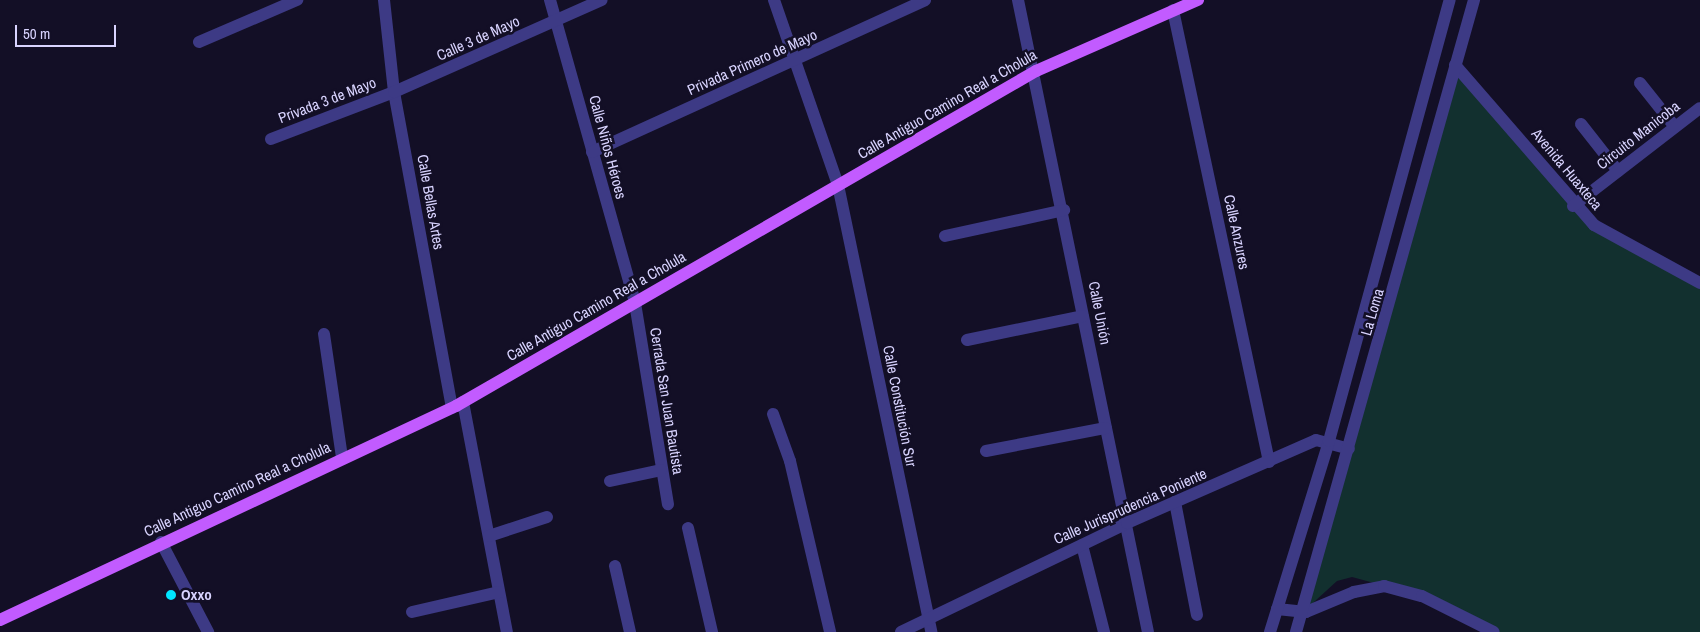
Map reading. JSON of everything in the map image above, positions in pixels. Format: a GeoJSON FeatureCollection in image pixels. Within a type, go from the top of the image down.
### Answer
{"type":"FeatureCollection","features":[{"type":"Feature","properties":{"kind":"main road","name":"Calle Antiguo Camino Real a Cholula"},"geometry":{"type":"LineString","coordinates":[[0,620],[161,542],[457,405],[1036,71],[1198,0]]}},
{"type":"Feature","properties":{"kind":"street"},"geometry":{"type":"LineString","coordinates":[[199,42],[297,0]]}},
{"type":"Feature","properties":{"kind":"street","name":"Calle Bellas Artes"},"geometry":{"type":"LineString","coordinates":[[384,0],[394,92],[457,405],[489,536],[508,632]]}},
{"type":"Feature","properties":{"kind":"street","name":"Calle Niños Héroes"},"geometry":{"type":"LineString","coordinates":[[550,0],[635,303]]}},
{"type":"Feature","properties":{"kind":"street","name":"Calle 3 de Mayo"},"geometry":{"type":"LineString","coordinates":[[394,92],[602,0]]}},
{"type":"Feature","properties":{"kind":"street","name":"Calle Constitución Sur"},"geometry":{"type":"LineString","coordinates":[[774,0],[792,62],[838,185],[930,626]]}},
{"type":"Feature","properties":{"kind":"street","name":"Privada Primero de Mayo"},"geometry":{"type":"LineString","coordinates":[[592,152],[924,0]]}},
{"type":"Feature","properties":{"kind":"street","name":"Calle Unión"},"geometry":{"type":"LineString","coordinates":[[1018,0],[1036,71],[1083,316],[1148,632]]}},
{"type":"Feature","properties":{"kind":"street"},"geometry":{"type":"LineString","coordinates":[[1270,632],[1330,441],[1450,0]]}},
{"type":"Feature","properties":{"kind":"street","name":"La Loma"},"geometry":{"type":"LineString","coordinates":[[1296,632],[1474,0]]}},
{"type":"Feature","properties":{"kind":"street","name":"Calle Anzures"},"geometry":{"type":"LineString","coordinates":[[1172,10],[1269,462]]}},
{"type":"Feature","properties":{"kind":"street","name":"Avenida Huaxteca"},"geometry":{"type":"LineString","coordinates":[[1455,65],[1486,96],[1573,206],[1594,225],[1700,283]]}},
{"type":"Feature","properties":{"kind":"street"},"geometry":{"type":"LineString","coordinates":[[1640,83],[1675,127]]}},
{"type":"Feature","properties":{"kind":"street","name":"Privada 3 de Mayo"},"geometry":{"type":"LineString","coordinates":[[271,139],[394,92]]}},
{"type":"Feature","properties":{"kind":"street","name":"Circuito Manicoba"},"geometry":{"type":"LineString","coordinates":[[1573,206],[1700,108]]}},
{"type":"Feature","properties":{"kind":"street"},"geometry":{"type":"LineString","coordinates":[[1581,124],[1618,171]]}},
{"type":"Feature","properties":{"kind":"street"},"geometry":{"type":"LineString","coordinates":[[945,236],[1064,210]]}},
{"type":"Feature","properties":{"kind":"street","name":"Cerrada San Juan Bautista"},"geometry":{"type":"LineString","coordinates":[[635,303],[668,504]]}},
{"type":"Feature","properties":{"kind":"street"},"geometry":{"type":"LineString","coordinates":[[966,340],[1083,316]]}},
{"type":"Feature","properties":{"kind":"street"},"geometry":{"type":"LineString","coordinates":[[324,334],[342,458]]}},
{"type":"Feature","properties":{"kind":"street"},"geometry":{"type":"LineString","coordinates":[[773,414],[790,461],[830,632]]}},
{"type":"Feature","properties":{"kind":"street"},"geometry":{"type":"LineString","coordinates":[[986,451],[1106,428]]}},
{"type":"Feature","properties":{"kind":"street","name":"Calle Jurisprudencia Poniente"},"geometry":{"type":"LineString","coordinates":[[901,632],[930,626],[1082,545],[1175,502],[1316,440],[1330,441]]}},
{"type":"Feature","properties":{"kind":"street"},"geometry":{"type":"LineString","coordinates":[[1330,441],[1349,449]]}},
{"type":"Feature","properties":{"kind":"street"},"geometry":{"type":"LineString","coordinates":[[610,481],[661,470]]}},
{"type":"Feature","properties":{"kind":"street"},"geometry":{"type":"LineString","coordinates":[[1175,502],[1197,615]]}},
{"type":"Feature","properties":{"kind":"street"},"geometry":{"type":"LineString","coordinates":[[489,536],[547,517]]}},
{"type":"Feature","properties":{"kind":"street"},"geometry":{"type":"LineString","coordinates":[[688,528],[712,632]]}},
{"type":"Feature","properties":{"kind":"street"},"geometry":{"type":"LineString","coordinates":[[161,542],[208,632]]}},
{"type":"Feature","properties":{"kind":"street"},"geometry":{"type":"LineString","coordinates":[[1082,545],[1104,632]]}},
{"type":"Feature","properties":{"kind":"street"},"geometry":{"type":"LineString","coordinates":[[615,566],[630,632]]}},
{"type":"Feature","properties":{"kind":"street"},"geometry":{"type":"LineString","coordinates":[[1277,609],[1303,612],[1384,586],[1422,596],[1494,632]]}},
{"type":"Feature","properties":{"kind":"street"},"geometry":{"type":"LineString","coordinates":[[412,612],[499,592]]}},
{"type":"Feature","properties":{"kind":"green space"},"geometry":{"type":"Polygon","coordinates":[[[1455,65],[1573,206],[1700,283],[1700,632],[1494,632],[1422,596],[1352,577],[1337,581],[1303,612],[1455,65]]]}},
{"type":"Feature","properties":{"kind":"place","name":"Oxxo"},"geometry":{"type":"Point","coordinates":[171,595]}}]}
